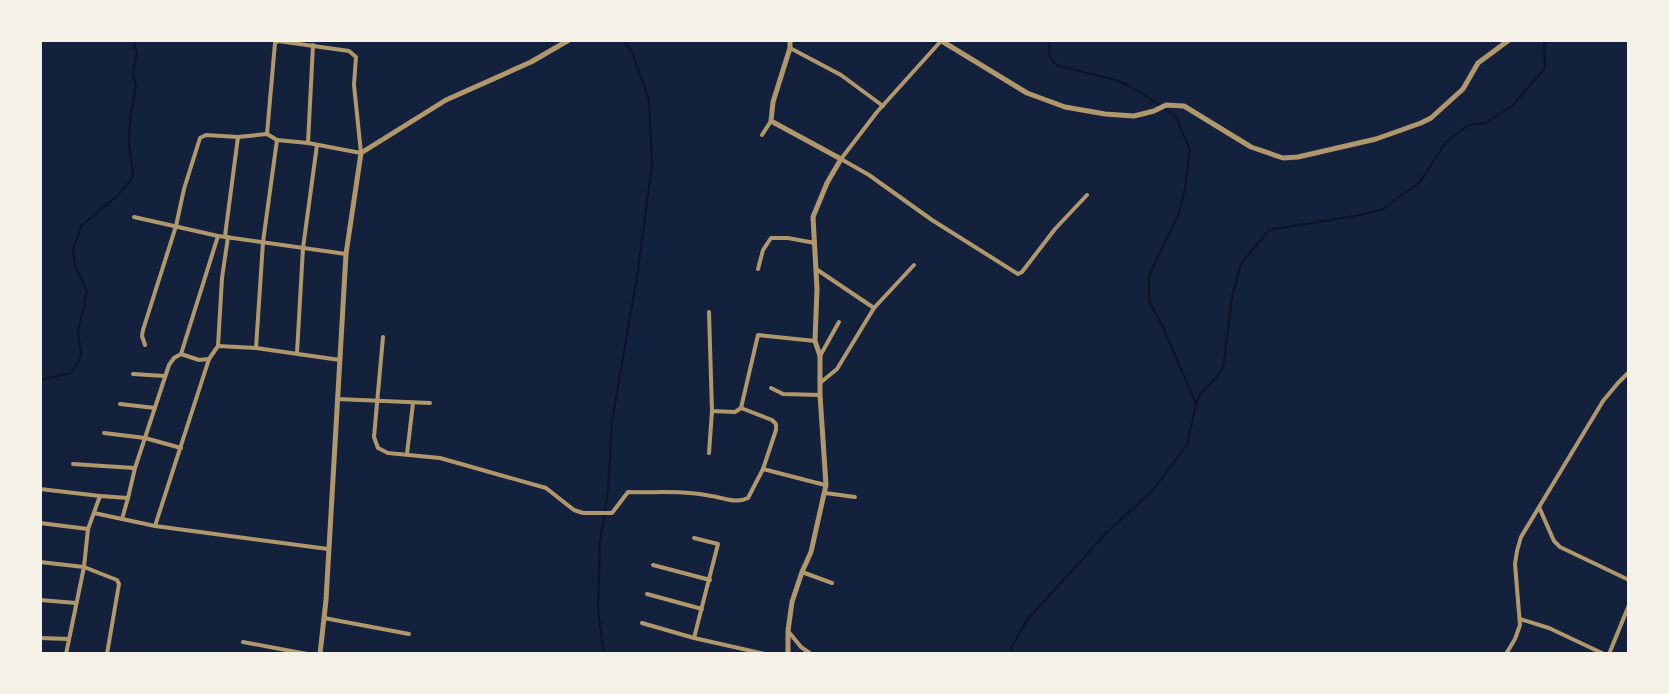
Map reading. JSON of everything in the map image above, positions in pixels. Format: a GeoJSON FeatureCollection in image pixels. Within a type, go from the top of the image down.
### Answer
{"type":"FeatureCollection","features":[{"type":"Feature","properties":{"kind":"street"},"geometry":{"type":"LineString","coordinates":[[145,345],[143,330],[200,138],[206,135],[238,137],[267,134],[277,140],[361,153],[446,100],[531,62],[569,40]]}},
{"type":"Feature","properties":{"kind":"street"},"geometry":{"type":"LineString","coordinates":[[762,135],[771,121],[790,40]]}},
{"type":"Feature","properties":{"kind":"street"},"geometry":{"type":"LineString","coordinates":[[788,654],[792,602],[811,552],[826,485],[820,356],[815,341],[813,217],[841,159],[940,41],[1027,93],[1065,107],[1134,116],[1166,105],[1184,106],[1251,147],[1283,158],[1376,139],[1431,118],[1463,89],[1478,63],[1509,40]]}},
{"type":"Feature","properties":{"kind":"street"},"geometry":{"type":"LineString","coordinates":[[267,134],[275,43],[349,51],[356,57],[354,85],[361,153],[346,254],[336,399],[336,449],[320,654]]}},
{"type":"Feature","properties":{"kind":"street"},"geometry":{"type":"LineString","coordinates":[[308,143],[313,45]]}},
{"type":"Feature","properties":{"kind":"street"},"geometry":{"type":"LineString","coordinates":[[790,48],[841,75],[883,106]]}},
{"type":"Feature","properties":{"kind":"street"},"geometry":{"type":"LineString","coordinates":[[771,121],[869,175],[932,220],[1018,274],[1087,195]]}},
{"type":"Feature","properties":{"kind":"street"},"geometry":{"type":"LineString","coordinates":[[155,526],[209,359],[218,346],[222,278],[238,137]]}},
{"type":"Feature","properties":{"kind":"street"},"geometry":{"type":"LineString","coordinates":[[256,348],[263,242],[277,140]]}},
{"type":"Feature","properties":{"kind":"street"},"geometry":{"type":"LineString","coordinates":[[297,353],[303,248],[317,145]]}},
{"type":"Feature","properties":{"kind":"street"},"geometry":{"type":"LineString","coordinates":[[134,217],[218,236],[346,254]]}},
{"type":"Feature","properties":{"kind":"street"},"geometry":{"type":"LineString","coordinates":[[121,520],[165,376],[174,358],[181,354],[218,236]]}},
{"type":"Feature","properties":{"kind":"street"},"geometry":{"type":"LineString","coordinates":[[758,269],[763,250],[771,238],[815,243]]}},
{"type":"Feature","properties":{"kind":"street"},"geometry":{"type":"LineString","coordinates":[[820,383],[837,369],[874,308],[914,265]]}},
{"type":"Feature","properties":{"kind":"street"},"geometry":{"type":"LineString","coordinates":[[816,269],[874,308]]}},
{"type":"Feature","properties":{"kind":"street"},"geometry":{"type":"LineString","coordinates":[[709,312],[712,411],[709,453]]}},
{"type":"Feature","properties":{"kind":"street"},"geometry":{"type":"LineString","coordinates":[[820,356],[839,322]]}},
{"type":"Feature","properties":{"kind":"street"},"geometry":{"type":"LineString","coordinates":[[712,411],[735,412],[741,408],[758,335],[815,341]]}},
{"type":"Feature","properties":{"kind":"street"},"geometry":{"type":"LineString","coordinates":[[383,337],[375,443],[378,448],[388,453],[440,458],[546,488],[574,510],[583,513],[612,513],[628,492],[671,491],[737,502],[745,500],[763,469],[776,424],[741,408]]}},
{"type":"Feature","properties":{"kind":"street"},"geometry":{"type":"LineString","coordinates":[[218,346],[340,360]]}},
{"type":"Feature","properties":{"kind":"street"},"geometry":{"type":"LineString","coordinates":[[181,354],[199,360],[209,359]]}},
{"type":"Feature","properties":{"kind":"street"},"geometry":{"type":"LineString","coordinates":[[1506,654],[1517,635],[1520,619],[1515,564],[1525,530],[1608,395],[1629,372]]}},
{"type":"Feature","properties":{"kind":"street"},"geometry":{"type":"LineString","coordinates":[[133,374],[165,376]]}},
{"type":"Feature","properties":{"kind":"street"},"geometry":{"type":"LineString","coordinates":[[771,388],[783,394],[820,395]]}},
{"type":"Feature","properties":{"kind":"street"},"geometry":{"type":"LineString","coordinates":[[336,399],[430,403]]}},
{"type":"Feature","properties":{"kind":"street"},"geometry":{"type":"LineString","coordinates":[[407,454],[413,403]]}},
{"type":"Feature","properties":{"kind":"street"},"geometry":{"type":"LineString","coordinates":[[120,404],[155,408]]}},
{"type":"Feature","properties":{"kind":"street"},"geometry":{"type":"LineString","coordinates":[[104,433],[145,438],[181,448]]}},
{"type":"Feature","properties":{"kind":"street"},"geometry":{"type":"LineString","coordinates":[[73,464],[135,468]]}},
{"type":"Feature","properties":{"kind":"street"},"geometry":{"type":"LineString","coordinates":[[763,469],[826,485]]}},
{"type":"Feature","properties":{"kind":"street"},"geometry":{"type":"LineString","coordinates":[[40,489],[128,498]]}},
{"type":"Feature","properties":{"kind":"street"},"geometry":{"type":"LineString","coordinates":[[825,493],[855,497]]}},
{"type":"Feature","properties":{"kind":"street"},"geometry":{"type":"LineString","coordinates":[[66,654],[84,567],[88,529],[100,496]]}},
{"type":"Feature","properties":{"kind":"street"},"geometry":{"type":"LineString","coordinates":[[1539,506],[1554,541],[1560,547],[1629,579]]}},
{"type":"Feature","properties":{"kind":"street"},"geometry":{"type":"LineString","coordinates":[[94,513],[155,526],[329,550]]}},
{"type":"Feature","properties":{"kind":"street"},"geometry":{"type":"LineString","coordinates":[[40,523],[88,529]]}},
{"type":"Feature","properties":{"kind":"street"},"geometry":{"type":"LineString","coordinates":[[694,538],[718,544],[694,638]]}},
{"type":"Feature","properties":{"kind":"street"},"geometry":{"type":"LineString","coordinates":[[40,562],[84,567],[115,578],[119,584],[107,654]]}},
{"type":"Feature","properties":{"kind":"street"},"geometry":{"type":"LineString","coordinates":[[653,565],[710,580]]}},
{"type":"Feature","properties":{"kind":"street"},"geometry":{"type":"LineString","coordinates":[[802,572],[832,583]]}},
{"type":"Feature","properties":{"kind":"street"},"geometry":{"type":"LineString","coordinates":[[647,594],[702,609]]}},
{"type":"Feature","properties":{"kind":"street"},"geometry":{"type":"LineString","coordinates":[[40,600],[76,603]]}},
{"type":"Feature","properties":{"kind":"street"},"geometry":{"type":"LineString","coordinates":[[1520,619],[1549,628],[1606,654],[1629,605]]}},
{"type":"Feature","properties":{"kind":"street"},"geometry":{"type":"LineString","coordinates":[[324,618],[409,634]]}},
{"type":"Feature","properties":{"kind":"street"},"geometry":{"type":"LineString","coordinates":[[642,623],[765,654]]}},
{"type":"Feature","properties":{"kind":"street"},"geometry":{"type":"LineString","coordinates":[[788,631],[811,654]]}},
{"type":"Feature","properties":{"kind":"street"},"geometry":{"type":"LineString","coordinates":[[40,638],[68,639]]}},
{"type":"Feature","properties":{"kind":"street"},"geometry":{"type":"LineString","coordinates":[[243,642],[307,654]]}},
{"type":"Feature","properties":{"kind":"waterway"},"geometry":{"type":"LineString","coordinates":[[40,380],[71,373],[79,361],[78,332],[87,292],[75,265],[73,249],[82,225],[116,197],[133,174],[129,144],[136,85],[133,74],[137,53],[133,40]]}},
{"type":"Feature","properties":{"kind":"waterway"},"geometry":{"type":"LineString","coordinates":[[604,654],[598,611],[600,541],[608,492],[612,421],[638,271],[652,163],[649,100],[632,52],[624,40]]}},
{"type":"Feature","properties":{"kind":"waterway"},"geometry":{"type":"LineString","coordinates":[[1013,654],[1011,648],[1027,620],[1108,531],[1152,491],[1187,445],[1196,404],[1149,301],[1149,276],[1179,213],[1190,150],[1176,117],[1119,81],[1058,66],[1050,54],[1050,40]]}},
{"type":"Feature","properties":{"kind":"waterway"},"geometry":{"type":"LineString","coordinates":[[1196,404],[1201,393],[1223,368],[1232,297],[1241,264],[1269,230],[1381,210],[1420,182],[1446,142],[1468,125],[1486,123],[1512,106],[1545,68],[1544,44],[1549,40]]}}]}
